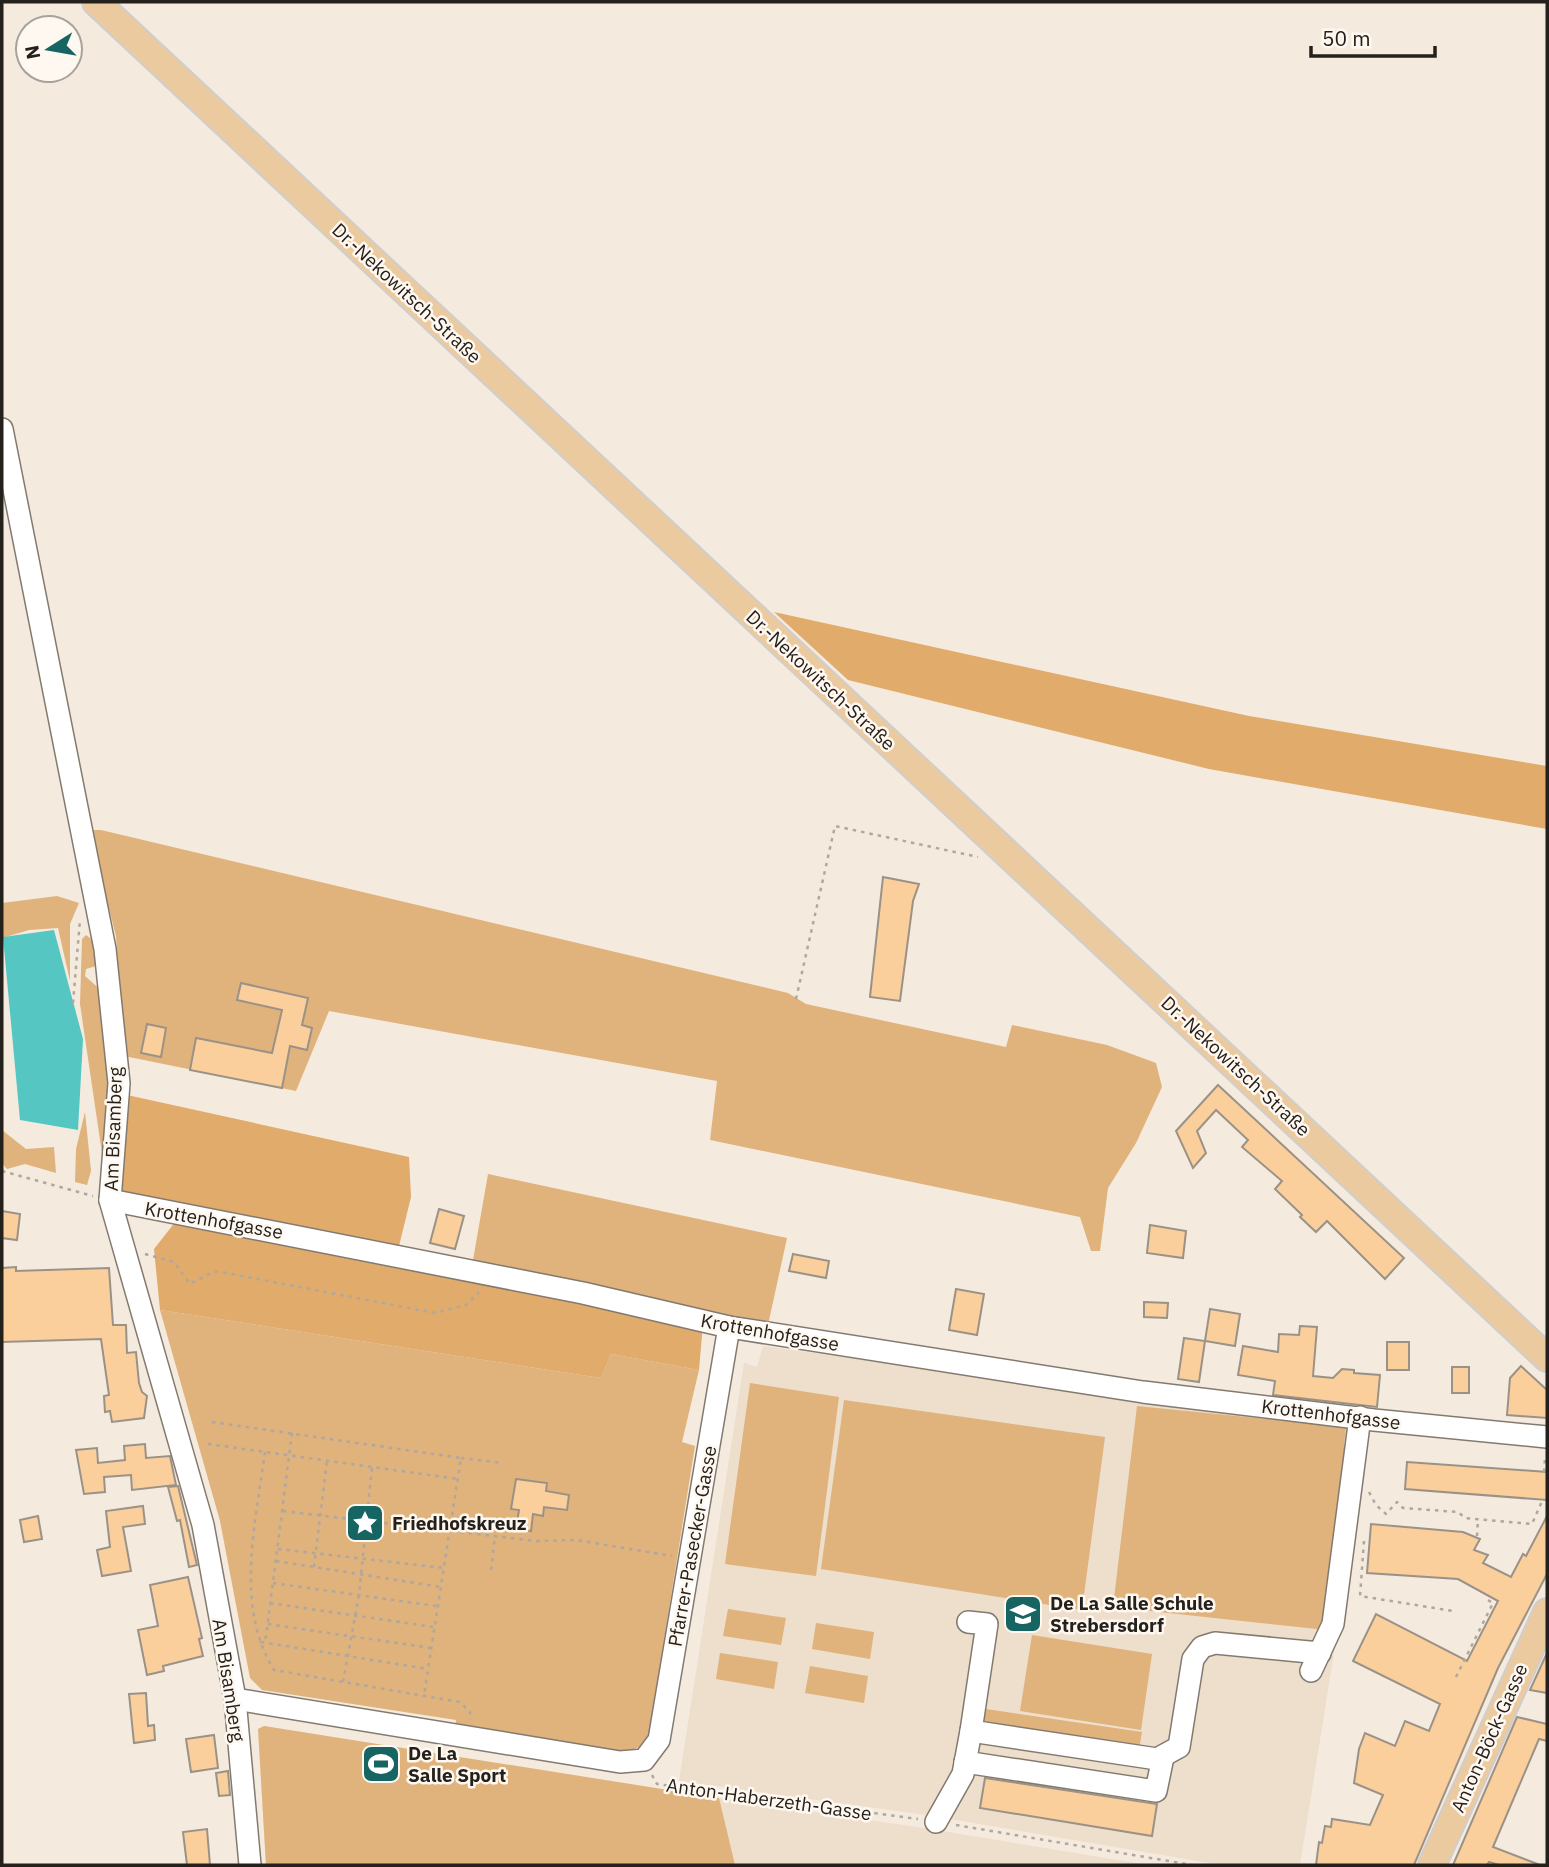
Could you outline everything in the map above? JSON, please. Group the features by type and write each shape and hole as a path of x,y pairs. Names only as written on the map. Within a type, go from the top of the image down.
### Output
{"main road":[{"name":"Dr.-Nekowitsch-Straße","path":"96,2 1547,1358"},
{"name":"Anton-Böck-Gasse","path":"1432,1865 1547,1612"}],"street":[{"name":"Am Bisamberg","path":"2,429 105,949 119,1083 110,1200 203,1525 235,1699 250,1865"},
{"name":"Krottenhofgasse","path":"110,1200 485,1273 729,1327 1143,1392 1547,1437"},
{"name":"Pfarrer-Pasecker-Gasse","path":"644,1760 659,1740 729,1327"},
{"path":"971,1731 1157,1759 1168,1755 1179,1746 1193,1659 1202,1647 1215,1643 1315,1662 1333,1624 1360,1417"},
{"path":"936,1822 963,1774 971,1731 987,1624 968,1622"},
{"name":"Anton-Haberzeth-Gasse","path":"235,1699 620,1762 644,1760"},
{"path":"1168,1755 1195,1756"},
{"path":"965,1762 1156,1791 1168,1755"}],"path":[{"path":"796,999 835,826 982,858"},
{"path":"73,1003 81,914 95,894"},
{"path":"2,1171 110,1200"},
{"path":"124,1250 174,1262 191,1284 214,1272 222,1272 435,1313 447,1312 471,1302 481,1288 485,1273"},
{"path":"212,1422 502,1463"},
{"path":"261,1642 266,1637 268,1624 292,1433"},
{"path":"208,1444 458,1479"},
{"path":"265,1452 249,1581 263,1652 275,1670 460,1702 470,1712 470,1737"},
{"path":"424,1695 461,1458"},
{"path":"1544,1472 1545,1458"},
{"path":"314,1567 318,1515 327,1461"},
{"path":"344,1682 359,1595 372,1467"},
{"path":"1367,1502 1368,1489 1376,1505 1386,1514 1396,1502 1403,1508 1458,1513 1465,1518 1532,1524 1543,1499"},
{"path":"282,1511 536,1541 576,1540 690,1559"},
{"path":"1477,1536 1478,1519"},
{"path":"1365,1529 1360,1596 1453,1611"},
{"path":"491,1570 495,1536"},
{"path":"278,1549 444,1568"},
{"path":"276,1561 441,1587"},
{"path":"273,1583 438,1607"},
{"path":"1456,1676 1493,1603 1484,1598"},
{"path":"271,1603 435,1627"},
{"path":"268,1624 431,1648"},
{"path":"261,1642 428,1669"},
{"name":"Anton-Haberzeth-Gasse","path":"644,1760 657,1784 936,1822 1192,1865"}],"shaded area":[{"path":"774,612 1249,716 1547,766 1547,829 1209,769 848,680"},
{"path":"89,830 101,830 788,993 806,1004 1006,1047 1012,1025 1107,1045 1156,1063 1162,1087 1136,1143 1108,1188 1100,1251 1091,1251 1080,1217 710,1140 717,1081 329,1011 296,1091 124,1056 116,936"},
{"path":"57,896 79,903 70,924 70,981 58,928 29,930 2,938 2,903"},
{"path":"86,935 98,944 94,955 96,966 86,969 85,976 102,991 114,1096 104,1167 80,1004 82,939"},
{"path":"127,1095 409,1157 411,1197 399,1246 121,1198"},
{"path":"85,1112 91,1171 87,1185 75,1182 76,1149"},
{"path":"2,1130 26,1149 54,1147 56,1173 25,1164 7,1169 2,1163"},
{"path":"488,1174 787,1238 768,1325 473,1260"},
{"path":"176,1221 703,1324 699,1370 611,1354 601,1378 160,1310 154,1249"},
{"path":"160,1310 601,1378 611,1354 699,1370 682,1442 695,1446 649,1734 639,1747 620,1754 455,1729 456,1720 262,1690 250,1678 220,1521"},
{"name":"De La Salle Schule Strebersdorf","path":"763,1346 1348,1426 1348,1444 1367,1446 1300,1865 1221,1865 926,1815 679,1781 744,1363 757,1367"},
{"path":"750,1383 839,1397 816,1576 725,1564"},
{"path":"844,1400 1105,1437 1082,1610 821,1569"},
{"path":"1137,1406 1346,1427 1344,1445 1354,1447 1326,1630 1113,1607"},
{"path":"728,1609 786,1618 781,1645 723,1636"},
{"path":"816,1623 874,1632 870,1659 812,1649"},
{"path":"1032,1635 1152,1654 1141,1730 1020,1711"},
{"path":"720,1653 778,1662 774,1689 716,1679"},
{"path":"810,1666 868,1676 864,1703 805,1693"},
{"path":"979,1708 1142,1732 1138,1755 976,1730"},
{"name":"De La Salle Sport","path":"264,1726 1148,1865 266,1865 258,1729"},
{"name":"De La Salle Sport","path":"264,1726 719,1798 735,1865 266,1865 258,1729"}],"water":[{"path":"54,930 83,1039 78,1130 20,1120 3,937"}],"building":[{"path":"883,877 919,884 913,901 900,1001 870,997"},
{"path":"241,983 308,998 302,1025 312,1028 307,1050 290,1046 282,1088 190,1070 196,1038 272,1053 282,1010 237,1000"},
{"path":"147,1024 166,1028 161,1057 141,1053"},
{"path":"1218,1085 1404,1258 1385,1279 1327,1221 1316,1232 1300,1217 1302,1215 1275,1189 1282,1181 1242,1147 1248,1140 1216,1110 1197,1131 1206,1153 1193,1168 1176,1131"},
{"path":"439,1209 464,1216 455,1249 430,1243"},
{"path":"2,1211 20,1214 17,1240 2,1238"},
{"path":"1150,1225 1186,1231 1183,1258 1147,1253"},
{"path":"793,1254 829,1261 826,1278 789,1271"},
{"path":"16,1267 16,1271 109,1268 113,1325 126,1325 127,1353 136,1352 139,1383 142,1392 147,1396 144,1418 112,1422 110,1411 105,1412 104,1396 109,1395 101,1339 2,1342 2,1268"},
{"path":"956,1289 984,1294 977,1335 949,1330"},
{"path":"1144,1302 1168,1303 1167,1318 1144,1317"},
{"path":"1210,1309 1240,1314 1235,1346 1205,1341"},
{"path":"1300,1326 1317,1327 1313,1376 1333,1378 1342,1369 1380,1375 1377,1407 1273,1395 1275,1381 1238,1375 1243,1346 1278,1352 1279,1334 1299,1335"},
{"path":"1184,1338 1205,1341 1199,1382 1178,1379"},
{"path":"1387,1342 1409,1342 1409,1370 1387,1370"},
{"path":"1521,1366 1547,1390 1547,1418 1507,1415 1510,1378"},
{"path":"1452,1367 1469,1367 1469,1393 1452,1393"},
{"path":"145,1444 146,1458 170,1456 176,1485 132,1490 131,1475 104,1477 105,1492 84,1494 76,1450 97,1448 98,1463 125,1460 124,1446"},
{"path":"1407,1462 1547,1472 1547,1500 1405,1489"},
{"path":"516,1479 547,1483 546,1491 569,1495 567,1510 544,1507 543,1516 533,1514 531,1531 516,1529 519,1510 511,1509"},
{"path":"178,1486 197,1565 189,1567 180,1520 177,1521 168,1487"},
{"path":"143,1506 145,1524 123,1527 131,1571 102,1576 97,1550 110,1547 106,1511"},
{"path":"38,1516 42,1539 24,1542 20,1520"},
{"path":"1547,1516 1547,1574 1498,1668 1414,1865 1316,1865 1319,1842 1322,1843 1325,1826 1331,1827 1332,1819 1370,1825 1383,1795 1354,1783 1359,1749 1365,1733 1395,1746 1405,1721 1429,1731 1440,1704 1353,1661 1376,1614 1467,1661 1498,1601 1458,1579 1367,1573 1371,1524 1463,1532 1480,1539 1474,1550 1488,1555 1483,1563 1511,1577 1523,1554 1526,1556"},
{"path":"188,1577 202,1638 199,1639 203,1656 163,1666 164,1671 147,1675 138,1630 158,1626 150,1585"},
{"path":"1547,1653 1547,1693 1530,1690"},
{"path":"146,1693 148,1726 154,1725 155,1740 134,1743 129,1694"},
{"path":"1517,1717 1547,1724 1547,1741 1539,1739 1493,1847 1540,1865 1499,1865 1489,1862 1487,1865 1453,1865"},
{"path":"214,1735 218,1768 191,1772 186,1739"},
{"path":"228,1771 230,1795 219,1796 216,1773"},
{"path":"985,1778 1157,1804 1152,1836 980,1808"},
{"path":"207,1829 210,1865 187,1865 183,1832"}],"place":[{"name":"Friedhofskreuz","path":"365,1523"},
{"name":"De La Salle Schule Strebersdorf","path":"1023,1614"},
{"name":"De La Salle Sport","path":"381,1764"}]}
